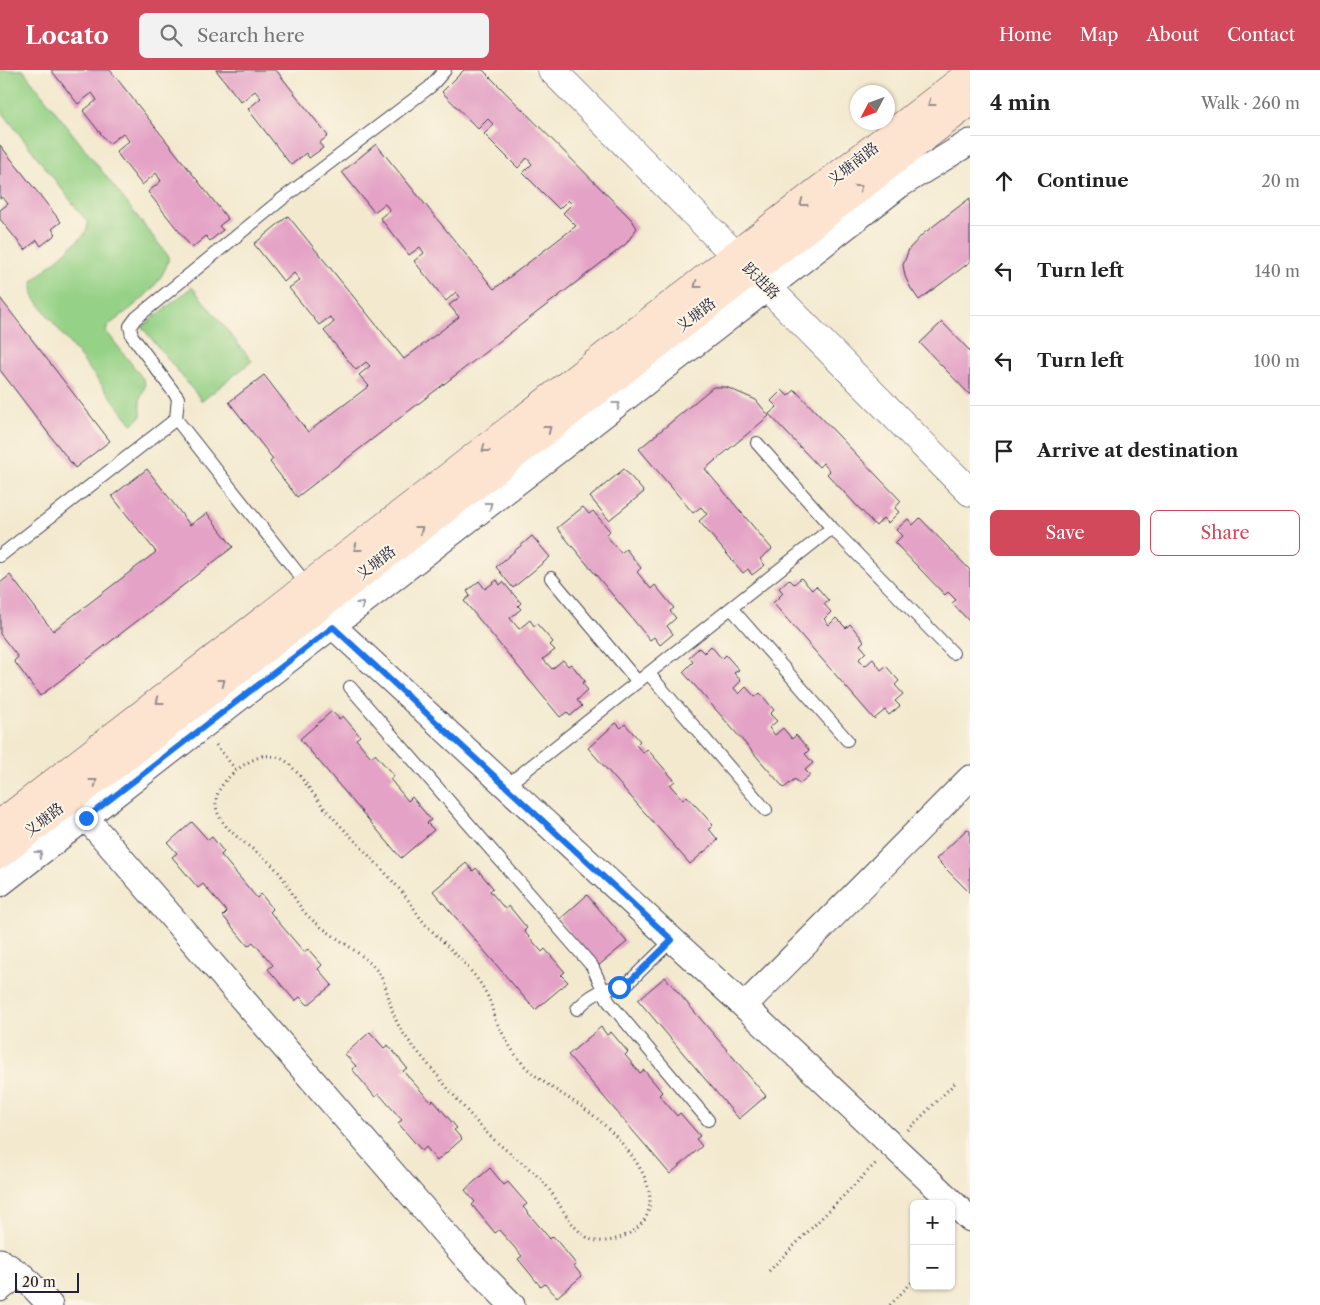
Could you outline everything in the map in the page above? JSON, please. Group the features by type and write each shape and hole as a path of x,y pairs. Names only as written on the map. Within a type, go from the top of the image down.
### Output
{"main road":[{"name":"义塘南路","path":"752,272 970,73"},
{"name":"义塘南路","path":"752,272 970,102"},
{"name":"义塘路","path":"0,854 78,809 319,608 752,272"},
{"name":"义塘路","path":"0,824 319,608"}],"street":[{"name":"跃进路","path":"552,70 970,492"},
{"path":"0,884 78,809 202,729 319,608 752,272 970,142"},
{"path":"319,608 506,786 744,1006 970,1219"},
{"path":"744,1006 970,778"},
{"path":"78,809 466,1258 512,1305"},
{"path":"0,1290 10,1268 50,1305"}],"lane":[{"path":"319,608 176,419 178,398 132,336 130,326 136,318 282,199 430,87 445,70"},
{"path":"0,556 176,419"},
{"path":"757,443 832,528 953,653"},
{"path":"506,786 832,528"},
{"path":"551,578 638,682"},
{"path":"732,608 847,740"},
{"path":"648,674 766,810"},
{"path":"350,687 592,966 609,1002 708,1120"},
{"path":"577,1009 592,996 628,983 672,940"}],"path":[{"path":"202,729 236,770"},
{"path":"262,756 286,761 326,810 406,896 425,924 449,946 479,982 489,999 494,1018 516,1058 530,1071 600,1121 635,1161 646,1178 650,1197 650,1210 639,1227 620,1238 601,1242 588,1238 569,1219 542,1181 487,1133 408,1040 397,1024 383,979 376,969 361,955 308,916 287,883 274,867 224,824 217,813 215,800 221,787 236,770 250,760 262,756"},
{"path":"769,1271 955,1083"},
{"path":"890,1305 910,1284"}],"green space":[{"path":"0,70 23,70 169,257 160,278 153,287 137,303 109,325 106,331 144,380 145,386 140,400 141,416 132,424 35,299 32,287 34,280 84,235 88,223 0,109"},
{"path":"192,287 252,361 202,401 142,327"}],"building":[{"path":"51,70 110,70 228,219 219,226 223,230 210,241 206,236 192,248 148,192 161,181 156,173 142,185 116,152 129,141 123,133 109,144 83,111 97,100 92,93 78,104"},
{"path":"216,70 276,70 328,136 319,143 323,148 309,158 306,153 291,165 248,109 261,98 255,91 241,102"},
{"path":"464,70 483,70 632,220 637,228 626,244 297,497 270,462 273,459 229,402 264,375 308,432 369,386 359,375 370,366 366,362 356,370 324,331 334,322 330,317 319,325 289,288 300,280 294,273 284,282 254,244 288,216 404,359 459,317 449,305 460,297 456,292 446,301 414,261 424,253 420,247 409,255 380,218 390,210 385,204 374,212 342,172 376,144 494,289 576,226 563,213 572,204 568,200 559,209 523,173 532,164 527,158 518,168 484,134 494,125 488,119 478,129 442,92"},
{"path":"0,145 61,222 52,229 56,234 41,246 37,240 25,250 0,219 0,210 8,204 3,197 0,199"},
{"path":"970,198 970,262 919,300 905,276 903,265 909,249 923,234"},
{"path":"0,298 110,441 75,468 0,370"},
{"path":"942,322 970,351 970,395 920,343"},
{"path":"713,387 726,387 756,400 769,416 705,469 772,549 760,559 765,565 752,575 748,569 743,573 699,521 707,514 701,507 693,513 639,449"},
{"path":"782,390 788,396 795,390 901,501 895,508 899,512 888,523 883,518 876,526 827,474 830,471 823,463 819,467 769,414 777,407 771,401"},
{"path":"147,469 190,525 207,513 233,547 40,696 14,661 18,657 0,634 0,583 10,575 53,631 156,552 112,496"},
{"path":"624,469 644,492 609,520 590,497"},
{"path":"583,507 589,514 593,511 610,531 606,535 621,553 626,549 641,568 637,572 651,589 655,585 674,608 670,611 676,618 667,626 673,634 660,645 654,637 650,640 557,528"},
{"path":"920,518 970,570 970,622 952,603 956,600 948,592 945,595 895,543 902,536 896,530 908,519 913,525"},
{"path":"532,536 550,557 513,588 496,567"},
{"path":"801,578 812,590 816,586 829,601 824,604 831,612 824,619 829,625 836,618 846,628 850,624 864,641 860,645 866,652 859,659 865,666 873,659 881,670 886,666 899,681 895,685 903,694 895,701 900,706 889,715 885,710 874,719 773,603 783,593 779,588 789,579 794,584"},
{"path":"497,580 500,585 503,582 521,603 518,606 521,609 510,618 519,629 530,620 534,626 537,624 553,642 550,645 555,650 543,659 552,669 563,660 568,666 571,664 585,681 582,683 588,690 577,700 582,706 570,716 567,712 560,717 464,601 470,596 467,591 479,581 485,589"},
{"path":"711,646 722,659 726,655 739,670 734,673 741,681 734,688 739,694 746,687 755,697 760,693 774,710 770,714 777,721 769,728 775,735 783,728 792,739 796,735 809,750 805,754 813,763 805,770 810,775 799,784 795,779 784,788 683,672 693,662 689,657 699,648 704,653"},
{"path":"332,711 339,719 343,716 360,736 356,739 371,757 375,754 394,776 390,779 408,801 412,797 431,820 427,823 434,830 401,858 300,739"},
{"path":"616,723 621,728 625,724 640,741 636,745 643,753 647,749 675,781 670,785 683,800 687,796 713,825 709,829 718,840 690,864 588,748"},
{"path":"192,822 208,840 212,837 224,852 221,855 257,898 261,894 273,909 270,912 304,952 308,949 322,965 318,969 332,985 308,1005 300,997 295,1001 268,969 273,965 253,942 248,946 223,916 227,912 203,884 198,888 172,857 177,853 168,843"},
{"path":"967,829 970,831 970,893 936,859"},
{"path":"466,863 473,871 476,868 493,888 490,891 505,909 509,906 527,928 524,931 542,952 545,949 565,972 561,975 568,982 535,1010 433,891"},
{"path":"587,895 627,942 598,966 559,920"},
{"path":"665,977 766,1096 739,1119 638,1000"},
{"path":"601,1027 607,1035 611,1032 628,1052 625,1055 640,1073 644,1070 662,1092 659,1095 677,1116 680,1113 700,1136 696,1139 702,1146 670,1174 568,1055"},
{"path":"370,1032 384,1048 388,1045 407,1068 403,1071 431,1102 433,1100 457,1128 454,1130 462,1139 437,1161 426,1147 422,1151 398,1123 402,1120 379,1094 375,1097 352,1069 356,1066 345,1054"},
{"path":"490,1168 504,1185 508,1182 527,1204 523,1207 550,1239 553,1236 576,1264 574,1266 582,1276 557,1297 545,1284 541,1287 518,1259 522,1256 499,1230 495,1233 472,1205 475,1202 465,1190"}],"route":[{"path":"86,818 333,627 672,940 628,983 619,987"}]}
